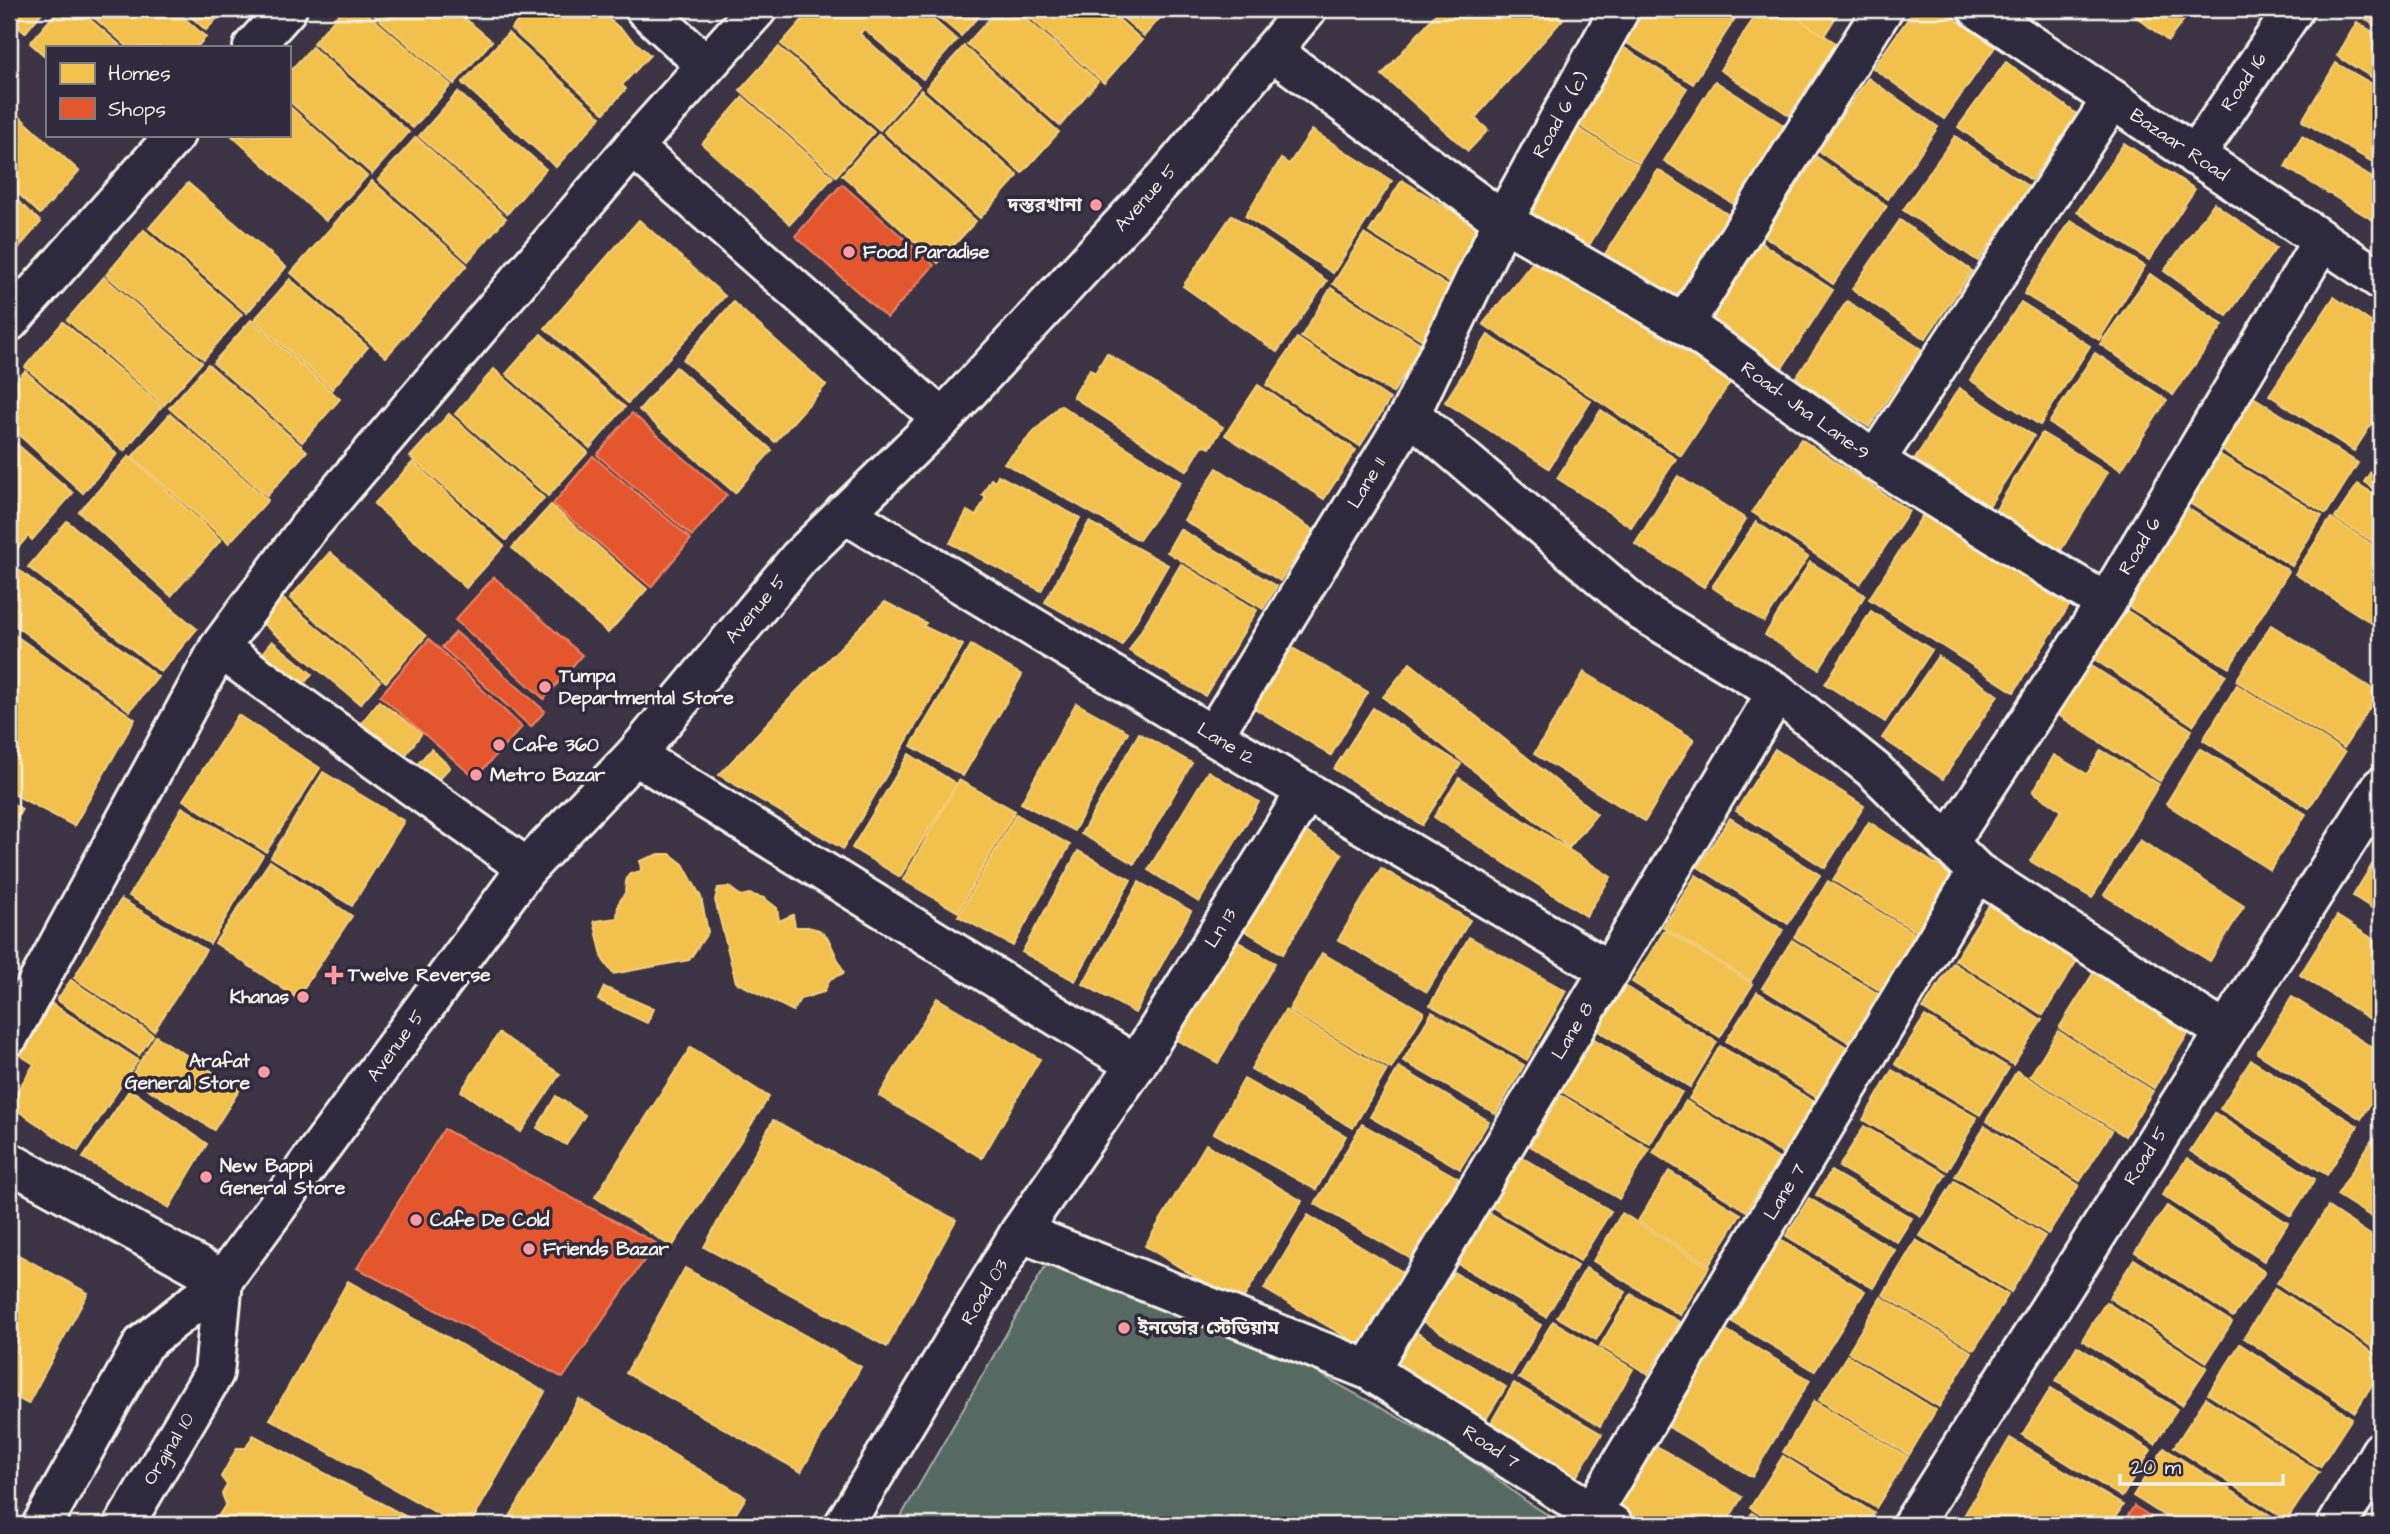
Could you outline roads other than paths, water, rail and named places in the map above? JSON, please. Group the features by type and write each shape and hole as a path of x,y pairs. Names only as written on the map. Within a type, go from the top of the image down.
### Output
{"street":[{"path":"254,46 287,9"},
{"path":"645,9 706,65"},
{"path":"9,1036 219,648 309,528 632,147 757,9"},
{"name":"Avenue 5","path":"43,1525 143,1343 223,1280 527,869 635,755 799,558 942,419 1167,176 1307,9"},
{"name":"Road 6 (c)","path":"1503,221 1620,9"},
{"path":"1684,324 1884,9"},
{"name":"Bazaar Road","path":"1978,9 2381,280"},
{"name":"Road 16","path":"2195,156 2294,9"},
{"name":"Road- Jha Lane-9","path":"1272,51 1503,221 1684,324 1875,461 2106,603"},
{"path":"1875,461 2112,99"},
{"path":"9,322 174,136"},
{"path":"632,147 942,419"},
{"name":"Lane 11","path":"1213,736 1410,414 1503,221"},
{"name":"Road 6","path":"1948,844 2106,603 2322,241"},
{"path":"1410,414 1643,612 1777,692 1875,771 1977,872 2225,1032"},
{"name":"Lane 12","path":"844,513 1609,971"},
{"path":"219,648 527,869"},
{"name":"Lane 8","path":"1370,1370 1777,692"},
{"path":"635,755 1136,1065"},
{"name":"Road 5","path":"1921,1523 2225,1032 2381,787"},
{"name":"Ln 13","path":"1136,1065 1306,792"},
{"name":"Lane 7","path":"1603,1519 1977,872"},
{"name":"Road 03","path":"844,1525 1020,1232 1136,1065"},
{"path":"9,1162 223,1280"},
{"name":"Road 7","path":"1020,1232 1370,1370 1603,1519"},
{"name":"Orginal 10","path":"124,1525 214,1373 223,1280"},
{"path":"2337,1525 2381,1451"}],"place":[{"name":"দস্তরখানা","path":"1096,205"},
{"name":"Food Paradise","path":"849,252"},
{"name":"Tumpa Departmental Store","path":"545,687"},
{"name":"Cafe 360","path":"499,745"},
{"name":"Metro Bazar","path":"476,775"},
{"name":"Twelve Reverse","path":"334,975"},
{"name":"Khanas","path":"303,997"},
{"name":"Arafat General Store","path":"264,1072"},
{"name":"New Bappi General Store","path":"206,1177"},
{"name":"Cafe De Cold","path":"416,1220"},
{"name":"Friends Bazar","path":"529,1249"},
{"name":"ইনডোর স্টেডিয়াম","path":"1124,1328"}]}
